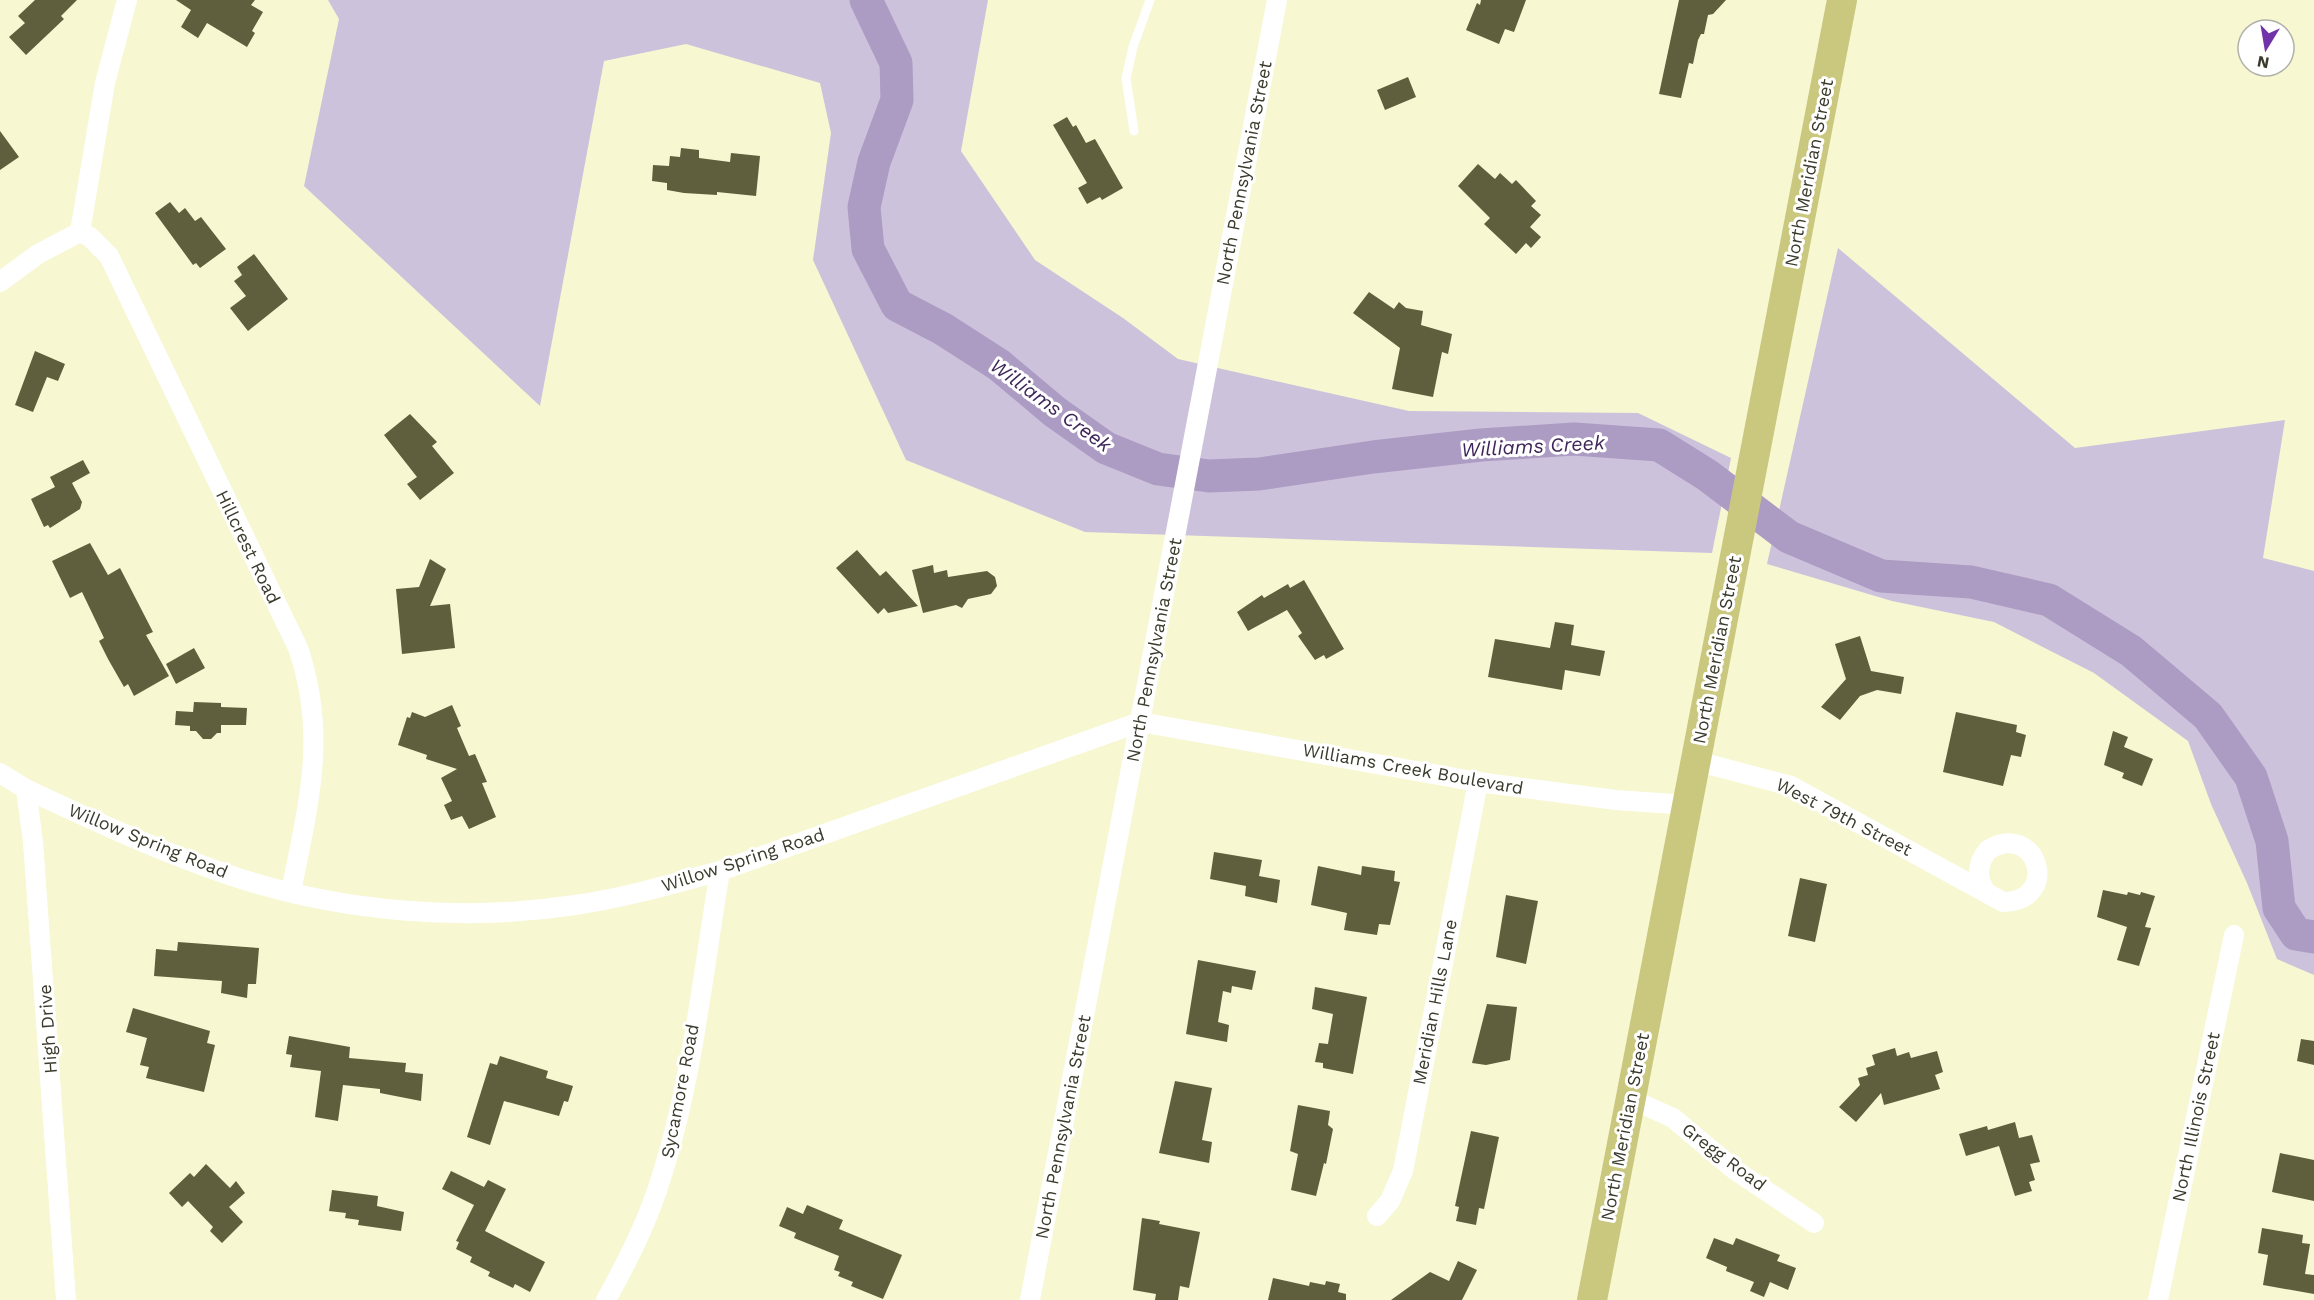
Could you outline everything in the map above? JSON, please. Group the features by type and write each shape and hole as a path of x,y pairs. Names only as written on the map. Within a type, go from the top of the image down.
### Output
{"main road":[{"name":"North Meridian Street","path":"1592,1300 1842,0"}],"street":[{"path":"0,282 38,254 80,232 105,82 127,0"},
{"name":"North Pennsylvania Street","path":"1030,1300 1277,0"},
{"name":"Hillcrest Road","path":"80,232 90,237 109,256 298,648 308,678 315,718 315,754 291,892"},
{"name":"Willow Spring Road","path":"26,789 172,855 237,878 291,892 366,906 432,911 505,911 574,905 613,898 720,871 1140,722"},
{"name":"Williams Creek Boulevard","path":"1140,722 1478,782 1616,800 1688,805"},
{"name":"West 79th Street","path":"1696,761 1791,786 1986,892"},
{"path":"0,773 26,789"},
{"name":"Meridian Hills Lane","path":"1377,1216 1390,1201 1402,1171 1478,782"},
{"name":"High Drive","path":"26,789 43,965 66,1300"},
{"name":"Sycamore Road","path":"606,1300 640,1233 662,1178 678,1121 720,871"},
{"name":"North Illinois Street","path":"2158,1300 2234,934"},
{"name":"Gregg Road","path":"1631,1099 1673,1118 1736,1170 1814,1223"}],"lane":[{"path":"1134,131 1126,78 1133,47 1150,0"}],"shaded area":[{"path":"328,0 988,0 961,151 1035,260 1123,318 1178,359 1409,411 1638,413 1731,458 1712,553 1085,532 906,460 813,260 831,133 820,83 686,44 604,61 540,406 304,186 339,19"},
{"path":"1838,248 2075,448 2285,420 2263,558 2314,571 2314,975 2277,959 2247,883 2211,804 2188,741 2094,673 1994,622 1892,601 1767,564"}],"building":[{"path":"35,0 77,0 61,16 64,19 26,55 9,37 25,23 18,16"},
{"path":"176,0 255,0 251,5 263,12 252,31 255,33 247,47 207,23 198,38 181,27 191,10"},
{"path":"1481,0 1526,0 1514,32 1505,29 1499,44 1466,30 1477,3 1480,5"},
{"path":"1679,0 1726,0 1713,14 1708,15 1704,34 1701,34 1698,40 1693,64 1689,63 1681,98 1659,94"},
{"path":"1408,77 1416,97 1385,110 1377,90"},
{"path":"1067,117 1073,127 1076,125 1086,143 1095,139 1123,188 1102,200 1100,197 1087,204 1078,188 1087,183 1053,125"},
{"path":"0,131 19,157 0,170"},
{"path":"681,148 699,150 699,158 730,162 731,153 760,156 756,196 717,192 717,195 684,193 667,190 667,183 652,181 653,165 669,166 670,156 680,157"},
{"path":"1478,164 1495,179 1500,173 1512,184 1516,180 1536,201 1531,206 1541,215 1530,227 1541,237 1531,248 1526,243 1516,254 1484,224 1490,218 1458,186"},
{"path":"170,202 179,213 185,208 195,221 201,217 226,249 200,268 196,263 193,265 155,213"},
{"path":"254,254 288,299 248,331 230,308 246,296 234,281 242,275 237,267"},
{"path":"1369,292 1394,309 1399,302 1406,308 1423,311 1421,325 1452,334 1448,354 1442,352 1433,397 1392,389 1400,348 1353,313"},
{"path":"35,351 65,364 58,381 47,377 33,412 15,405"},
{"path":"410,414 437,442 432,446 454,473 420,500 407,484 417,477 384,435"},
{"path":"83,460 90,473 72,483 82,502 80,509 50,528 48,525 44,527 31,499 55,487 50,477"},
{"path":"90,543 108,575 120,568 153,632 146,635 169,676 134,696 128,684 124,687 99,641 104,638 82,592 70,598 52,561"},
{"path":"857,550 880,576 886,571 918,606 888,613 884,608 878,614 836,568"},
{"path":"430,559 446,569 430,606 450,604 455,648 402,654 396,589 419,587"},
{"path":"933,565 934,573 947,570 948,577 987,571 995,577 997,586 991,594 968,599 962,608 956,605 923,613 912,570"},
{"path":"1304,580 1344,649 1326,659 1324,655 1315,660 1298,636 1302,633 1287,610 1248,631 1237,612 1262,595 1264,598 1288,584 1290,588"},
{"path":"1555,622 1574,625 1571,645 1605,651 1600,676 1565,670 1562,690 1488,677 1495,639 1550,648"},
{"path":"1860,636 1871,671 1904,677 1901,694 1877,690 1860,696 1840,720 1821,707 1846,679 1835,644"},
{"path":"194,648 205,668 176,684 166,664"},
{"path":"194,702 221,703 221,707 247,708 246,725 221,725 221,733 217,733 211,739 203,739 196,731 190,731 190,726 175,725 176,711 193,712"},
{"path":"452,705 461,726 457,728 469,756 475,754 487,782 482,783 496,817 469,829 462,816 451,820 444,805 452,801 441,778 457,769 426,759 427,755 398,745 407,717 410,718 412,712 425,717"},
{"path":"1956,712 2017,725 2016,732 2026,735 2021,757 2011,755 2003,786 1943,772"},
{"path":"2113,731 2128,737 2124,747 2153,759 2142,786 2122,778 2124,773 2104,765"},
{"path":"1214,852 1262,860 1259,876 1280,880 1277,903 1245,896 1246,886 1210,879"},
{"path":"1318,866 1361,875 1362,866 1395,871 1394,881 1400,882 1390,925 1379,924 1377,935 1344,930 1347,913 1311,905"},
{"path":"1800,878 1827,884 1815,942 1788,936"},
{"path":"2103,890 2127,895 2128,892 2140,895 2141,892 2155,896 2145,927 2151,928 2139,966 2117,960 2127,927 2097,917"},
{"path":"1506,895 1538,901 1526,964 1496,957"},
{"path":"178,942 259,948 256,984 248,984 247,998 221,993 222,981 154,976 156,949 177,951"},
{"path":"1198,960 1256,971 1252,990 1232,986 1231,993 1223,991 1218,1022 1229,1025 1227,1042 1186,1034"},
{"path":"1315,987 1367,997 1353,1074 1323,1068 1323,1063 1315,1062 1319,1043 1328,1044 1333,1014 1312,1009"},
{"path":"1487,1004 1517,1007 1510,1060 1486,1065 1472,1063"},
{"path":"133,1008 210,1031 207,1043 215,1045 204,1092 146,1078 149,1067 140,1065 147,1038 126,1032"},
{"path":"289,1036 350,1047 349,1058 406,1063 405,1072 423,1074 421,1101 380,1093 380,1089 343,1085 338,1121 315,1117 321,1071 290,1067 292,1055 286,1054"},
{"path":"2301,1039 2314,1041 2314,1065 2297,1061"},
{"path":"1895,1048 1897,1056 1909,1052 1911,1058 1937,1051 1943,1072 1935,1075 1940,1089 1884,1105 1881,1093 1856,1122 1839,1107 1860,1085 1858,1078 1868,1075 1866,1068 1875,1065 1872,1055"},
{"path":"500,1056 548,1071 546,1078 573,1086 568,1102 564,1101 559,1116 504,1101 490,1145 467,1137 490,1063 497,1065"},
{"path":"1175,1081 1212,1088 1202,1140 1212,1142 1209,1163 1159,1153"},
{"path":"1298,1105 1330,1111 1328,1125 1333,1129 1326,1164 1324,1163 1316,1196 1291,1190 1298,1154 1290,1151"},
{"path":"2015,1122 2019,1138 2032,1135 2040,1162 2030,1164 2035,1180 2029,1182 2032,1191 2015,1196 1999,1146 1966,1156 1959,1134 1987,1126 1988,1130"},
{"path":"1471,1131 1499,1137 1484,1209 1479,1208 1476,1225 1456,1221 1459,1207 1455,1206"},
{"path":"2280,1153 2314,1160 2314,1201 2272,1192"},
{"path":"206,1164 230,1188 236,1181 245,1193 229,1207 243,1222 222,1243 210,1231 213,1227 188,1201 182,1207 169,1193 190,1173 194,1177"},
{"path":"451,1171 484,1187 488,1180 506,1189 485,1231 545,1262 530,1292 515,1284 513,1288 488,1276 490,1272 470,1262 472,1257 456,1249 459,1242 456,1241 474,1205 442,1189"},
{"path":"332,1190 378,1196 377,1206 404,1212 401,1231 358,1225 359,1220 345,1218 346,1213 329,1211"},
{"path":"807,1205 843,1220 839,1229 902,1255 883,1299 851,1286 853,1282 838,1276 840,1272 834,1270 839,1256 794,1238 796,1233 779,1226 787,1207 803,1214"},
{"path":"1142,1218 1160,1221 1159,1224 1200,1232 1189,1288 1180,1286 1178,1300 1155,1300 1156,1294 1133,1290"},
{"path":"2262,1228 2303,1235 2302,1243 2310,1244 2305,1274 2314,1275 2314,1294 2263,1285 2268,1255 2258,1253"},
{"path":"1714,1238 1733,1245 1736,1238 1780,1255 1777,1261 1796,1268 1788,1290 1770,1282 1764,1297 1750,1291 1754,1282 1726,1271 1727,1267 1706,1258"},
{"path":"1458,1261 1477,1270 1462,1300 1391,1300 1430,1272 1449,1281"},
{"path":"1273,1278 1309,1286 1310,1282 1325,1285 1326,1281 1340,1284 1338,1292 1346,1294 1346,1300 1268,1300"}],"waterway":[{"name":"Williams Creek","path":"866,0 896,63 897,100 874,162 864,207 868,249 897,305 943,329 999,365 1055,412 1106,448 1158,469 1209,476 1259,474 1373,457 1481,445 1574,439 1659,445 1707,475 1789,537 1881,576 1971,582 2049,600 2131,651 2208,716 2251,777 2272,841 2279,908 2296,934 2314,937"}]}
